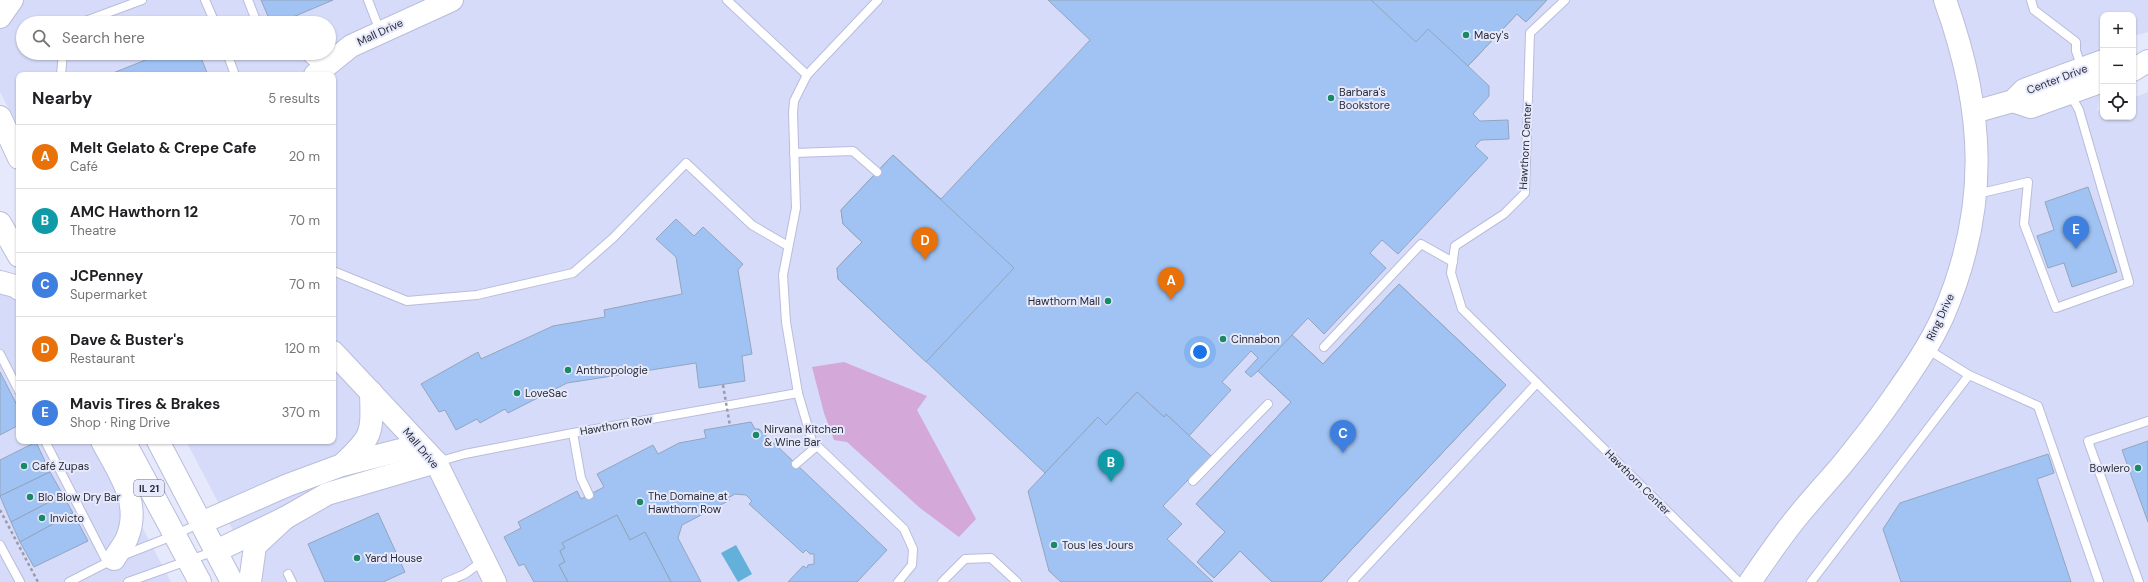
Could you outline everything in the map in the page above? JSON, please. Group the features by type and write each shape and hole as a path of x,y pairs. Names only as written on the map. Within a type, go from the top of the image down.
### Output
{"street":[{"path":"0,17 12,0"},
{"name":"Mall Drive","path":"336,58 351,46 380,31 452,0"},
{"name":"Ring Drive","path":"1750,582 1790,525 1841,465 1892,399 1925,348 1942,318 1960,272 1969,240 1977,194 1976,127 1966,67 1945,0"},
{"path":"2136,52 2148,51"},
{"name":"Mall Drive","path":"318,72 333,60"},
{"path":"2136,68 2148,61"},
{"name":"Center Drive","path":"1974,112 2013,101 2024,90 2100,62"},
{"name":"Center Drive","path":"2013,101 2031,107 2100,82"},
{"path":"0,117 16,152"},
{"path":"0,136 16,165"},
{"path":"0,222 16,251"},
{"path":"0,282 16,287"},
{"name":"Mall Drive","path":"336,355 436,462 495,582"},
{"path":"342,465 364,444 372,427 371,392"},
{"path":"104,444 130,494 131,525 127,539 111,560"},
{"name":"IL 21","path":"126,444 200,582"},
{"name":"IL 21","path":"160,444 232,582"},
{"path":"201,523 288,484 342,465 401,450 436,462"},
{"path":"216,551 285,518 327,494 436,462"},
{"path":"250,582 255,546 285,518"}],"lane":[{"path":"99,16 142,0"},
{"path":"205,0 212,16"},
{"path":"248,0 254,16"},
{"path":"368,0 380,31"},
{"path":"727,0 807,75"},
{"path":"878,0 807,75 794,101 796,208 783,275 786,322 798,393 812,441 904,529 913,549 912,565 898,582"},
{"name":"Hawthorn Center","path":"1565,0 1530,33 1525,193 1504,214 1455,246 1451,273 1462,309 1739,582"},
{"path":"2031,0 2034,10 2076,42 2076,51 2082,69"},
{"path":"61,72 62,60"},
{"path":"230,60 235,72"},
{"path":"309,60 318,72"},
{"path":"1977,194 2028,182 2024,224 2056,308 2129,282 2079,110 2070,93"},
{"path":"794,152 853,151 877,172"},
{"path":"336,272 407,301 477,295 573,273 613,238 686,163 752,225 788,246"},
{"path":"1324,347 1420,244 1453,262"},
{"path":"1925,348 1969,375 2038,406 2099,582"},
{"path":"0,354 16,385"},
{"path":"1811,582 1969,375"},
{"path":"1352,582 1537,384"},
{"name":"Hawthorn Row","path":"436,462 465,454 573,433 798,393"},
{"path":"1193,482 1268,404"},
{"path":"2139,582 2088,441 2148,421"},
{"path":"573,433 581,478 589,495"},
{"path":"47,444 111,560"},
{"path":"796,464 816,446"},
{"path":"69,582 111,560 175,535 201,523"},
{"path":"1,549 20,582"},
{"path":"128,582 190,562 216,551"},
{"path":"942,582 965,559 991,558 1017,582"},
{"path":"446,582 465,574 485,560"},
{"path":"288,574 292,582"}],"path":[{"path":"723,385 730,426"},
{"path":"0,510 38,582"}],"shaded area":[{"name":"Hawthorn Mall","path":"0,0 2148,0 2148,32 2136,35 2136,12 2100,12 2100,90 2097,111 2100,110 2100,120 2136,120 2136,97 2148,92 2148,582 260,582 188,444 336,444 336,72 16,72 16,122 0,92"},
{"path":"0,268 16,297 16,444 99,444 171,582 0,582"},
{"path":"844,362 927,396 917,410 976,519 959,537 920,508 847,442 834,440 824,413 812,367"}],"water":[{"path":"736,545 752,574 738,582 721,553"}],"building":[{"path":"261,0 333,0 295,16 268,16"},
{"name":"Hawthorn Mall","path":"1048,0 1547,0 1526,22 1517,14 1468,66 1489,86 1489,96 1473,114 1480,121 1508,120 1509,139 1481,140 1475,146 1488,158 1398,254 1382,240 1370,253 1386,268 1324,334 1308,318 1292,335 1323,364 1399,284 1506,385 1321,582 1272,582 1240,551 1214,578 1197,562 1225,532 1196,504 1291,402 1258,371 1251,377 1245,372 1258,358 1251,351 1222,382 1231,390 1189,436 1166,414 1164,417 1137,392 1106,425 1098,417 1045,473 838,279 837,268 862,242 843,224 841,210 893,155 941,199 1090,40"},
{"name":"Macy's","path":"1371,0 1547,0 1526,22 1517,14 1468,66 1428,29 1416,42"},
{"path":"146,60 202,60 207,72 116,72"},
{"path":"893,155 1014,268 926,362 838,279 837,268 862,242 843,224 841,210"},
{"path":"2088,187 2117,272 2072,287 2064,263 2048,268 2037,236 2054,230 2045,202"},
{"path":"676,219 694,236 703,227 743,264 738,270 752,354 742,356 745,381 699,388 696,363 567,383 508,413 505,409 480,423 477,419 456,430 445,410 439,412 421,384 478,352 481,359 553,326 605,317 604,310 682,294 676,257 656,239"},
{"path":"1399,284 1506,385 1321,582 1272,582 1240,551 1214,578 1197,562 1225,532 1196,504 1291,402 1258,371 1292,335 1323,364"},
{"path":"0,372 16,403 16,427 0,435"},
{"path":"1137,392 1164,417 1166,414 1211,456 1163,506 1182,524 1167,539 1213,582 1061,582 1049,571 1028,491 1098,417 1106,425"},
{"name":"The Domaine at Hawthorn Row","path":"751,422 755,429 759,429 887,550 857,582 788,582 803,566 807,568 808,565 814,564 814,554 810,554 806,550 803,553 749,504 752,501 746,495 735,494 728,498 730,500 682,525 678,538 701,582 671,582 645,532 630,540 617,515 562,543 565,548 560,551 565,562 559,565 568,582 534,582 524,564 519,566 504,537 521,528 518,522 577,491 581,499 604,487 597,474 653,445 658,454 679,443 706,438 704,430"},
{"name":"Bowlero","path":"2148,441 2148,522 2122,450"},
{"name":"Café Zupas","path":"32,444 37,444 50,472 0,496 0,460"},
{"path":"2048,454 2054,473 2037,479 2071,582 1901,582 1883,529 1900,503"},
{"name":"Blo Blow Dry Bar","path":"50,472 63,495 11,522 0,496"},
{"name":"Invicto","path":"63,495 73,513 20,542 11,522"},
{"path":"73,513 88,541 34,567 20,542"},
{"name":"Yard House","path":"378,513 405,572 383,582 325,582 308,544"},
{"path":"617,515 630,540 645,532 671,582 568,582 559,565 565,562 560,551 565,548 562,543"}],"place":[{"name":"Macy's","path":"1466,35"},
{"name":"Barbara's Bookstore","path":"1331,98"},
{"name":"Mavis Tires & Brakes","path":"2076,249"},
{"name":"Dave & Buster's","path":"925,260"},
{"name":"Melt Gelato & Crepe Cafe","path":"1171,300"},
{"name":"Hawthorn Mall","path":"1108,301"},
{"name":"Cinnabon","path":"1223,339"},
{"name":"Anthropologie","path":"568,370"},
{"name":"LoveSac","path":"517,393"},
{"name":"Nirvana Kitchen & Wine Bar","path":"756,435"},
{"name":"JCPenney","path":"1343,453"},
{"name":"Café Zupas","path":"24,466"},
{"name":"Bowlero","path":"2138,468"},
{"name":"AMC Hawthorn 12","path":"1111,482"},
{"name":"Blo Blow Dry Bar","path":"30,497"},
{"name":"The Domaine at Hawthorn Row","path":"640,502"},
{"name":"Invicto","path":"42,518"},
{"name":"Tous les Jours","path":"1054,545"},
{"name":"Yard House","path":"357,558"}]}
